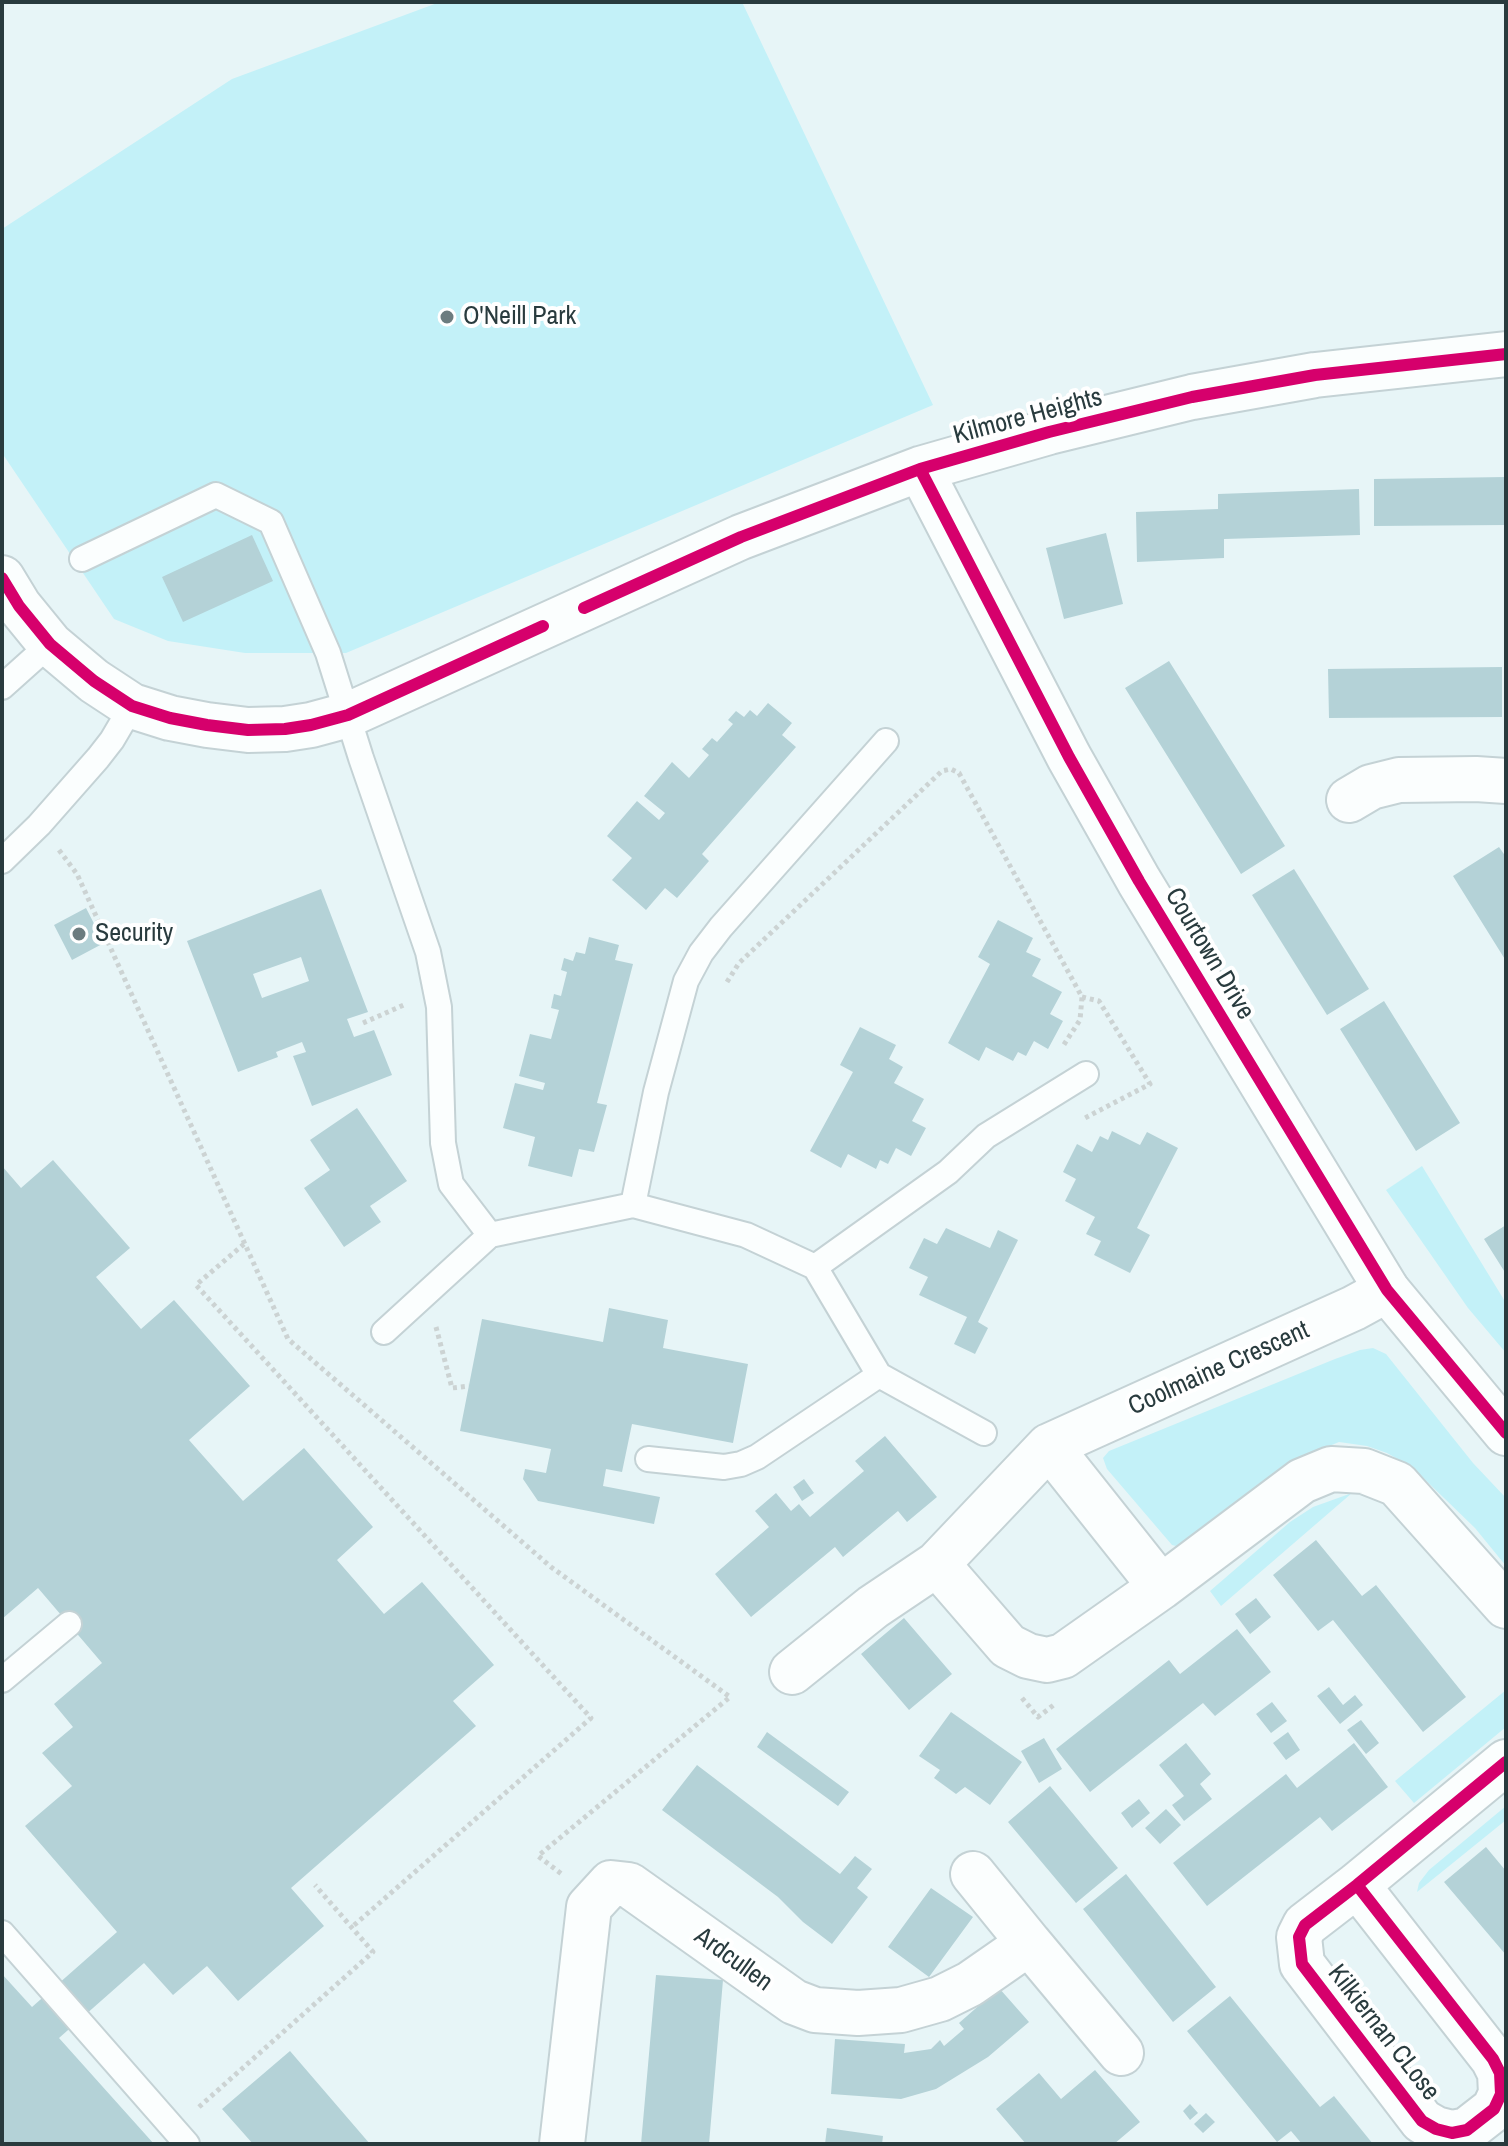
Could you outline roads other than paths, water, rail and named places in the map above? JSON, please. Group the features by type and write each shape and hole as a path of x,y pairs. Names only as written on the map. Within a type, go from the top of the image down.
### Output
{"street":[{"name":"Kilmore Heights","path":"2,578 19,606 50,644 94,681 132,706 207,725 248,730 285,729 348,715 741,537 920,469 1049,432 1192,397 1315,375 1506,354"},
{"name":"Courtown Drive","path":"920,469 1069,757 1139,881 1387,1290 1506,1433"},
{"path":"1349,800 1371,787 1399,780 1506,781"},
{"name":"Coolmaine Crescent","path":"792,1672 873,1607 937,1564 1049,1446 1354,1308 1387,1290"},
{"path":"1049,1446 1161,1587"},
{"path":"937,1564 1008,1646 1028,1656 1047,1660 1063,1656 1302,1481 1331,1469 1342,1469 1364,1471 1397,1484 1506,1606"},
{"name":"Kilkiernan CLose","path":"1357,1885 1493,2059 1500,2073 1501,2094 1494,2109 1467,2130 1452,2133 1422,2121 1302,1964 1299,1937 1305,1925 1506,1762"},
{"path":"973,1874 1121,2053"},
{"name":"Ardcullen","path":"562,2144 589,1907 611,1883 629,1885 776,1991 815,2010 858,2013 901,2010 940,1999 970,1984 1029,1943"}],"lane":[{"path":"82,559 216,495 271,522 328,653 428,952 439,1007 443,1143 451,1184 490,1235"},
{"path":"2,687 50,644"},
{"path":"2,861 39,825 112,740 132,706"},
{"path":"633,1205 656,1092 686,981 701,953 886,741"},
{"path":"815,1267 948,1172 986,1136 1086,1074"},
{"path":"384,1332 490,1235 633,1205 746,1235 815,1267 879,1375 984,1433"},
{"path":"648,1459 724,1467 741,1464 757,1457 879,1375"},
{"path":"2,1680 69,1624"},
{"path":"2,1933 181,2137"}],"place":[{"name":"O'Neill Park","path":"447,317"},
{"name":"Security","path":"79,934"}]}
